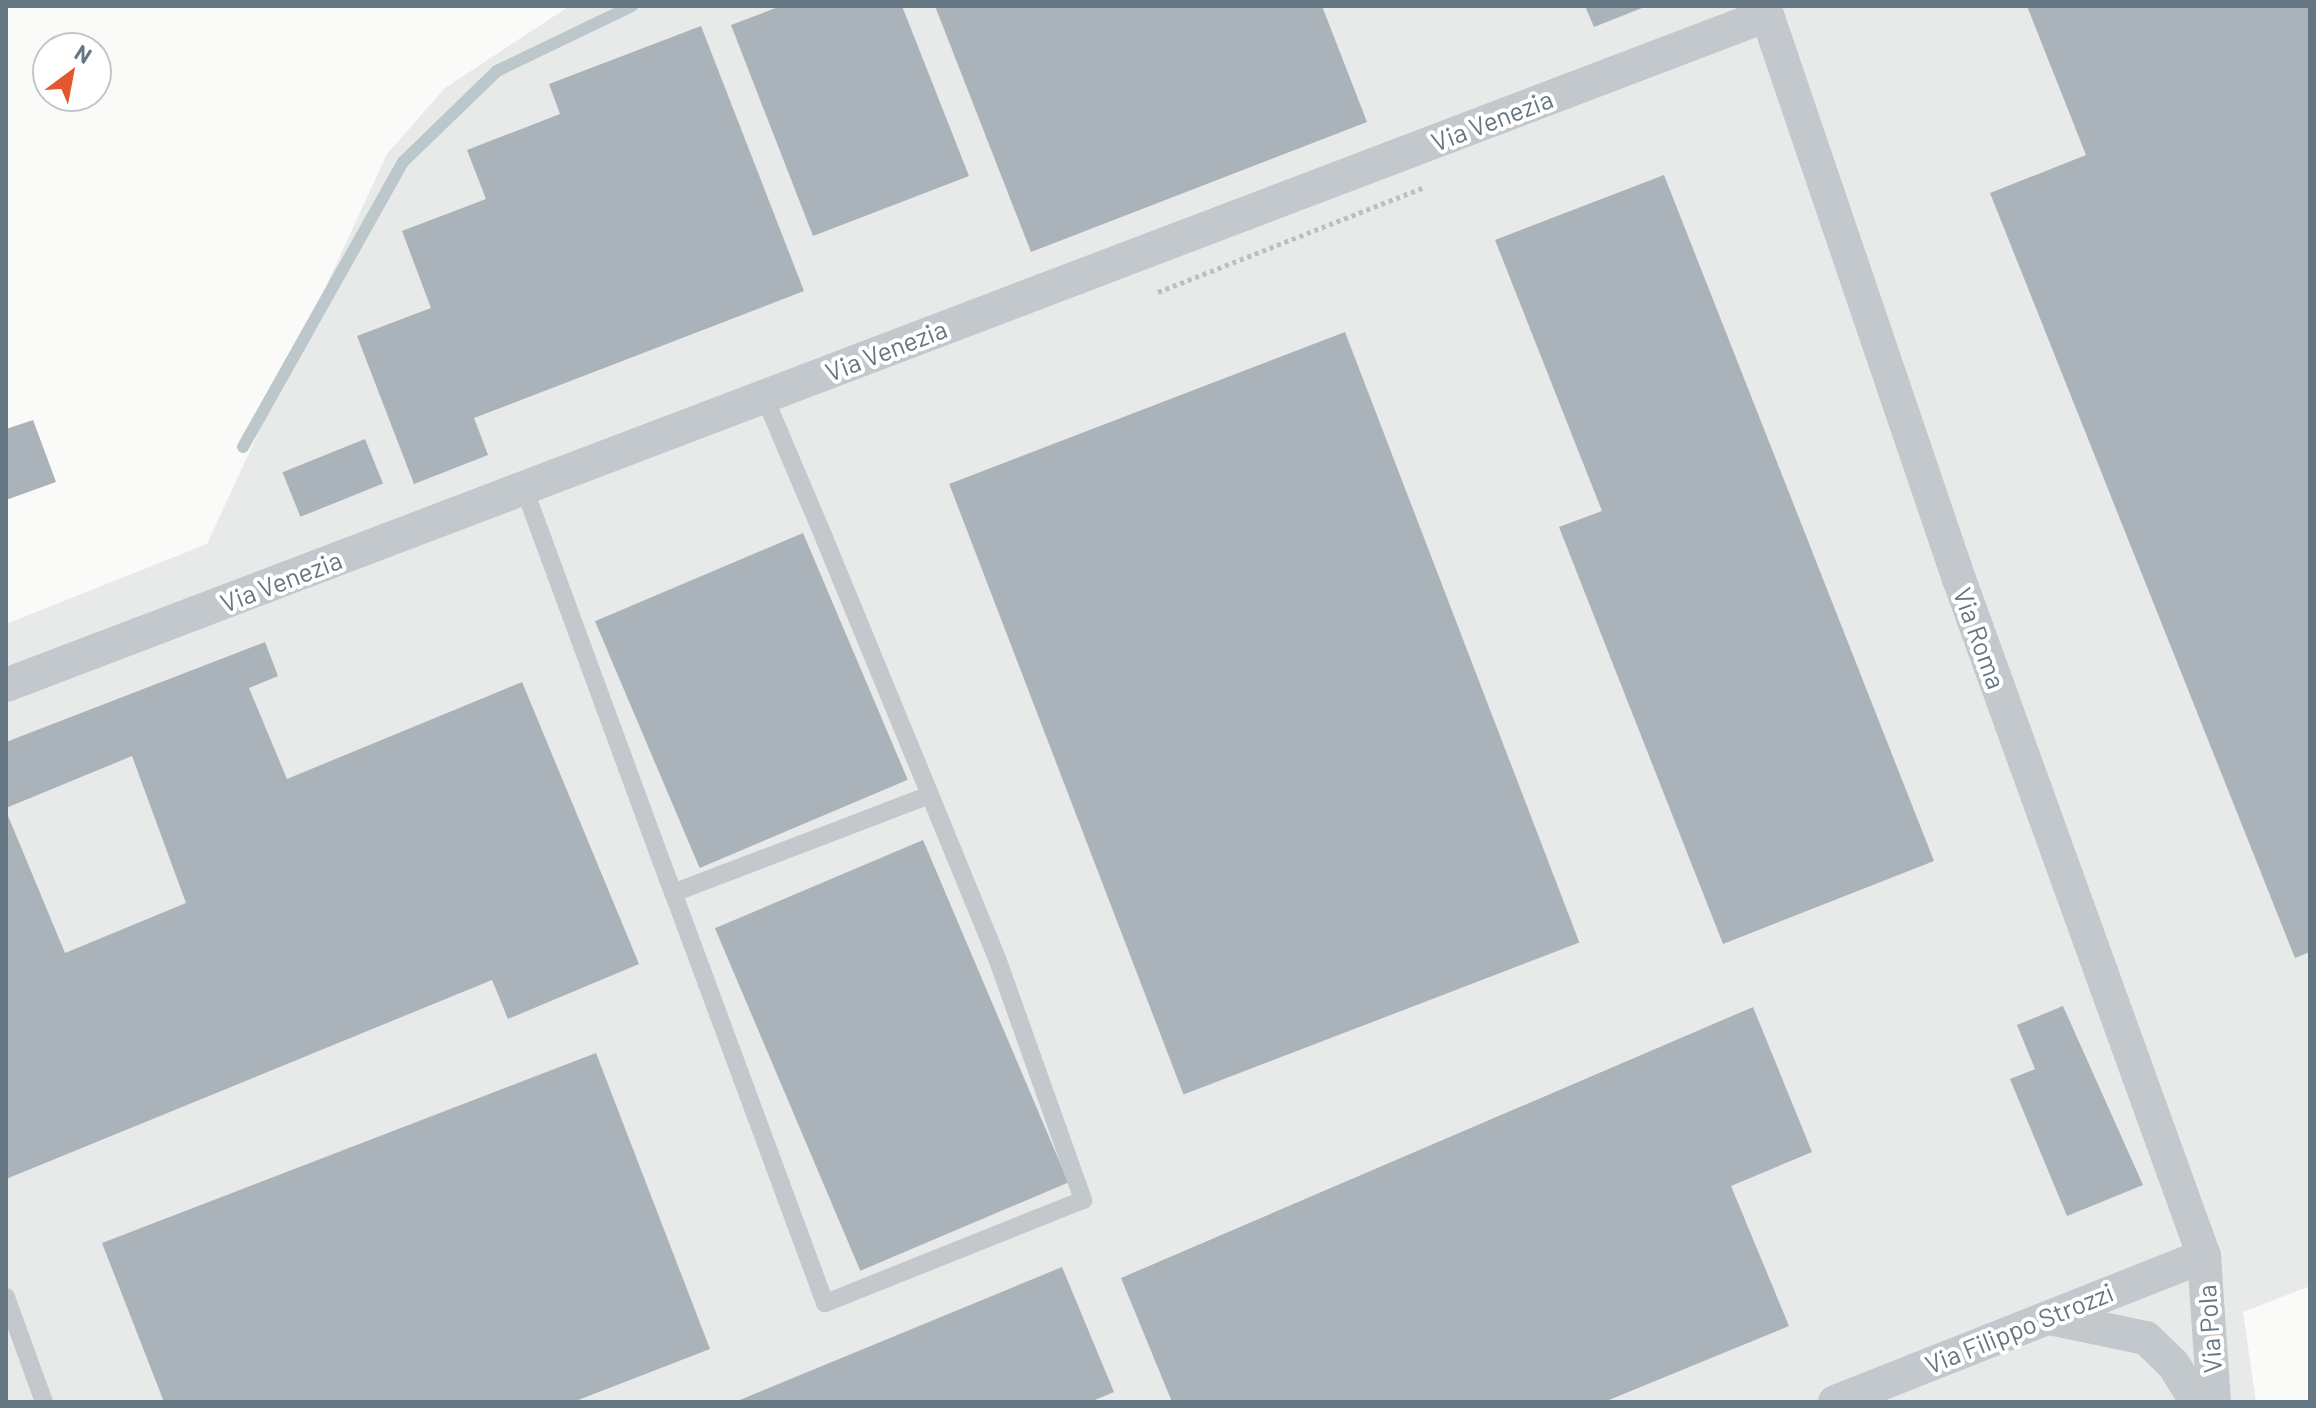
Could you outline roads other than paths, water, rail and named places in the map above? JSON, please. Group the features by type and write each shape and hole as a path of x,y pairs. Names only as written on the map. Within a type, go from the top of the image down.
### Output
{"street":[{"name":"Via Venezia","path":"6,685 1765,11"},
{"name":"Via Roma","path":"1765,11 1964,593 2204,1256"},
{"name":"Via Filippo Strozzi","path":"1835,1402 2042,1317 2204,1256"},
{"name":"Via Pola","path":"2204,1256 2214,1402"},
{"name":"Via Pola","path":"2042,1317 2146,1338 2173,1364 2197,1402"}],"lane":[{"path":"524,488 825,1303 1083,1200 930,795 764,396"},
{"path":"673,893 930,795"},
{"path":"6,1297 44,1402"}],"waterway":[{"path":"243,447 403,162 497,71 632,6"}]}
